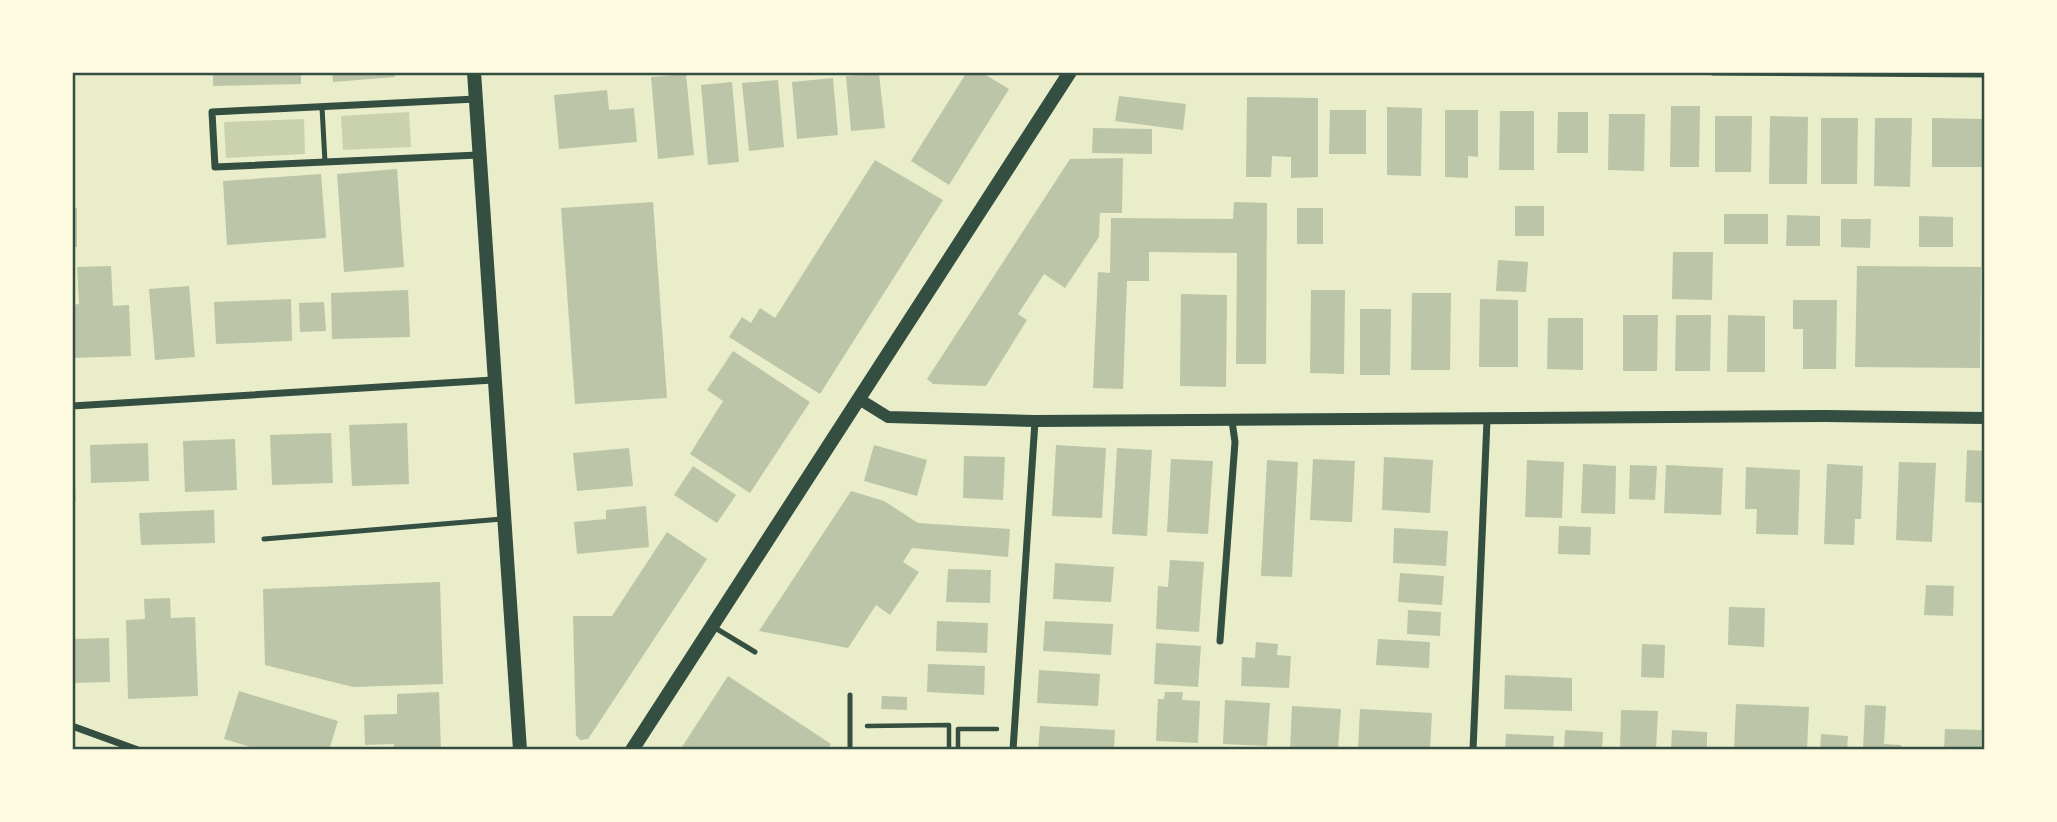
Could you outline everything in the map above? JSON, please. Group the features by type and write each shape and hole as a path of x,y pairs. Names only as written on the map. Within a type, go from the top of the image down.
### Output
{"main road":[{"path":"474,72 520,750"},
{"path":"632,750 1070,72"}],"street":[{"path":"1713,72 1985,74"},
{"path":"476,99 212,112 215,167 478,155"},
{"path":"72,406 493,380"},
{"path":"859,400 888,417 1035,421 1825,416 1985,418"},
{"path":"1472,750 1487,420"},
{"path":"1013,750 1035,421"},
{"path":"1220,641 1235,442 1233,421"},
{"path":"72,726 138,750"}],"lane":[{"path":"322,107 325,162"},
{"path":"264,540 504,519"},
{"path":"712,626 755,652"},
{"path":"850,695 850,750"}],"path":[{"path":"867,726 949,725 949,750"},
{"path":"958,750 958,729 998,729"}],"green space":[{"path":"409,112 411,147 343,150 341,116"},
{"path":"304,119 305,154 226,158 224,122"}],"building":[{"path":"213,72 301,72 301,84 213,86"},
{"path":"332,72 394,72 395,77 333,82"},
{"path":"967,72 981,72 1009,89 949,185 911,161"},
{"path":"686,74 694,155 658,159 651,77"},
{"path":"879,74 885,128 851,131 846,76"},
{"path":"833,78 838,135 797,139 792,82"},
{"path":"778,80 784,147 749,151 742,83"},
{"path":"732,82 739,162 708,165 701,85"},
{"path":"607,90 609,110 634,108 637,142 559,149 554,95"},
{"path":"1119,96 1186,104 1183,130 1115,121"},
{"path":"1247,97 1318,98 1318,177 1291,178 1291,157 1272,156 1271,177 1246,177"},
{"path":"1671,106 1700,106 1699,167 1670,167"},
{"path":"1387,107 1422,108 1421,176 1387,175"},
{"path":"1330,110 1366,110 1366,154 1329,154"},
{"path":"1445,110 1478,110 1478,157 1468,156 1468,178 1445,177"},
{"path":"1500,111 1534,111 1534,170 1499,170"},
{"path":"1558,112 1588,112 1588,153 1557,153"},
{"path":"1609,114 1645,114 1644,171 1608,170"},
{"path":"1715,116 1752,116 1751,172 1715,172"},
{"path":"1770,116 1808,117 1807,184 1769,184"},
{"path":"1821,118 1858,118 1857,184 1821,184"},
{"path":"1875,118 1912,118 1910,187 1874,186"},
{"path":"1932,118 1985,119 1984,167 1932,167"},
{"path":"1093,128 1152,129 1152,154 1092,153"},
{"path":"1123,158 1122,213 1100,213 1099,237 1065,288 1044,274 1018,314 1027,320 986,386 933,384 927,379 1070,159"},
{"path":"875,160 943,200 820,394 729,337 742,317 751,323 760,308 775,318"},
{"path":"397,169 404,267 344,272 337,174"},
{"path":"321,174 326,238 227,245 223,181"},
{"path":"653,202 667,398 575,404 561,208"},
{"path":"1234,202 1267,203 1266,364 1236,364 1237,253 1149,252 1149,281 1127,281 1123,389 1093,388 1098,272 1110,273 1111,218 1233,219"},
{"path":"1515,206 1544,206 1544,236 1515,236"},
{"path":"72,208 77,208 77,247 72,247"},
{"path":"1297,208 1323,208 1323,244 1297,244"},
{"path":"1724,214 1768,214 1768,244 1724,244"},
{"path":"1787,215 1820,216 1820,246 1786,246"},
{"path":"1919,216 1953,217 1953,247 1919,247"},
{"path":"1841,219 1871,219 1870,248 1841,247"},
{"path":"1673,252 1713,252 1712,300 1672,299"},
{"path":"1498,260 1528,262 1526,292 1496,291"},
{"path":"111,266 113,306 129,305 131,356 72,358 72,305 79,304 77,267"},
{"path":"1857,266 1981,267 1980,368 1855,367"},
{"path":"189,286 195,357 155,360 149,289"},
{"path":"408,290 410,337 332,339 331,293"},
{"path":"1311,290 1345,290 1344,374 1310,373"},
{"path":"1412,293 1451,293 1450,370 1411,370"},
{"path":"1181,294 1227,295 1226,387 1180,386"},
{"path":"291,299 292,341 216,344 214,302"},
{"path":"1480,299 1518,300 1518,367 1479,367"},
{"path":"1793,300 1837,300 1836,369 1803,369 1803,329 1793,329"},
{"path":"324,302 326,331 300,332 299,303"},
{"path":"1360,309 1391,309 1390,375 1360,375"},
{"path":"1623,315 1658,315 1657,371 1623,371"},
{"path":"1676,315 1711,315 1710,371 1675,371"},
{"path":"1728,315 1765,316 1765,372 1727,372"},
{"path":"1548,318 1583,318 1583,370 1547,369"},
{"path":"733,351 810,402 750,493 690,454 723,401 707,390"},
{"path":"407,423 409,484 352,486 349,425"},
{"path":"331,433 333,483 272,485 270,435"},
{"path":"235,439 237,490 185,492 183,441"},
{"path":"148,443 149,481 91,483 90,445"},
{"path":"874,445 927,460 917,496 864,481"},
{"path":"1056,445 1106,448 1102,518 1052,516"},
{"path":"629,448 633,486 577,491 573,453"},
{"path":"1117,448 1152,450 1147,536 1112,534"},
{"path":"1967,450 1985,451 1985,503 1965,502"},
{"path":"964,456 1005,457 1003,500 963,498"},
{"path":"74,457 76,501 72,501"},
{"path":"1384,457 1433,460 1430,513 1382,510"},
{"path":"1171,459 1213,461 1208,534 1167,532"},
{"path":"1313,459 1355,461 1352,522 1310,520"},
{"path":"1267,460 1298,462 1292,577 1261,576"},
{"path":"1527,460 1564,462 1562,518 1525,517"},
{"path":"1899,462 1936,463 1932,542 1896,540"},
{"path":"1583,464 1616,466 1615,514 1581,513"},
{"path":"1827,464 1863,466 1861,519 1855,519 1854,545 1824,544"},
{"path":"1630,465 1657,466 1655,500 1629,499"},
{"path":"1666,465 1723,468 1721,515 1664,513"},
{"path":"693,466 736,495 717,523 674,495"},
{"path":"1746,467 1800,470 1798,535 1756,534 1757,509 1745,509"},
{"path":"851,491 884,501 918,523 1010,529 1008,557 912,548 903,562 919,572 890,615 876,605 848,648 759,631"},
{"path":"646,506 649,547 577,554 574,522 606,519 606,510"},
{"path":"214,510 215,543 141,545 139,513"},
{"path":"1559,526 1591,527 1590,555 1558,554"},
{"path":"1394,528 1448,531 1446,566 1393,563"},
{"path":"667,532 707,559 588,739 580,740 576,735 573,616 612,616"},
{"path":"1170,560 1204,562 1199,632 1156,629 1158,586 1168,587"},
{"path":"1055,563 1114,567 1111,602 1053,599"},
{"path":"948,569 991,570 990,603 946,602"},
{"path":"1400,573 1444,576 1442,605 1398,602"},
{"path":"440,582 443,684 353,687 265,665 263,589"},
{"path":"1926,585 1954,586 1953,616 1924,615"},
{"path":"170,598 171,618 195,617 198,696 128,699 126,620 145,619 144,599"},
{"path":"1729,607 1765,608 1764,647 1728,645"},
{"path":"1408,610 1441,612 1440,636 1407,634"},
{"path":"937,621 988,623 987,653 936,651"},
{"path":"1045,621 1113,624 1111,655 1043,651"},
{"path":"109,638 110,682 72,683 72,639"},
{"path":"1378,639 1430,642 1429,668 1376,665"},
{"path":"1256,642 1278,644 1277,655 1291,656 1289,688 1241,686 1242,657 1255,658"},
{"path":"1156,643 1201,646 1198,687 1154,684"},
{"path":"1642,644 1665,645 1664,678 1641,677"},
{"path":"928,664 985,666 984,695 927,692"},
{"path":"1039,670 1100,674 1098,706 1037,703"},
{"path":"1505,675 1572,678 1572,711 1504,709"},
{"path":"728,676 831,744 827,750 680,750"},
{"path":"239,691 338,721 329,750 260,750 224,739"},
{"path":"439,692 441,750 394,750 394,744 365,745 364,715 397,714 397,694"},
{"path":"1165,692 1183,692 1182,700 1200,701 1198,743 1156,741 1158,699 1164,699"},
{"path":"882,696 907,697 907,710 881,709"},
{"path":"1225,700 1270,703 1267,746 1223,744"},
{"path":"1736,704 1809,707 1807,750 1734,750"},
{"path":"1865,705 1886,706 1884,744 1901,745 1901,750 1863,750"},
{"path":"1292,706 1341,709 1338,750 1290,750"},
{"path":"1360,709 1432,713 1430,750 1358,749"},
{"path":"1621,710 1658,711 1656,750 1620,750"},
{"path":"1040,726 1115,730 1114,750 1038,750"},
{"path":"1945,729 1982,730 1981,750 1944,750"},
{"path":"1565,730 1603,732 1602,750 1564,750"},
{"path":"1672,730 1707,732 1707,750 1671,750"},
{"path":"1506,734 1554,736 1553,750 1505,750"},
{"path":"1821,734 1848,736 1847,750 1820,750"}]}
